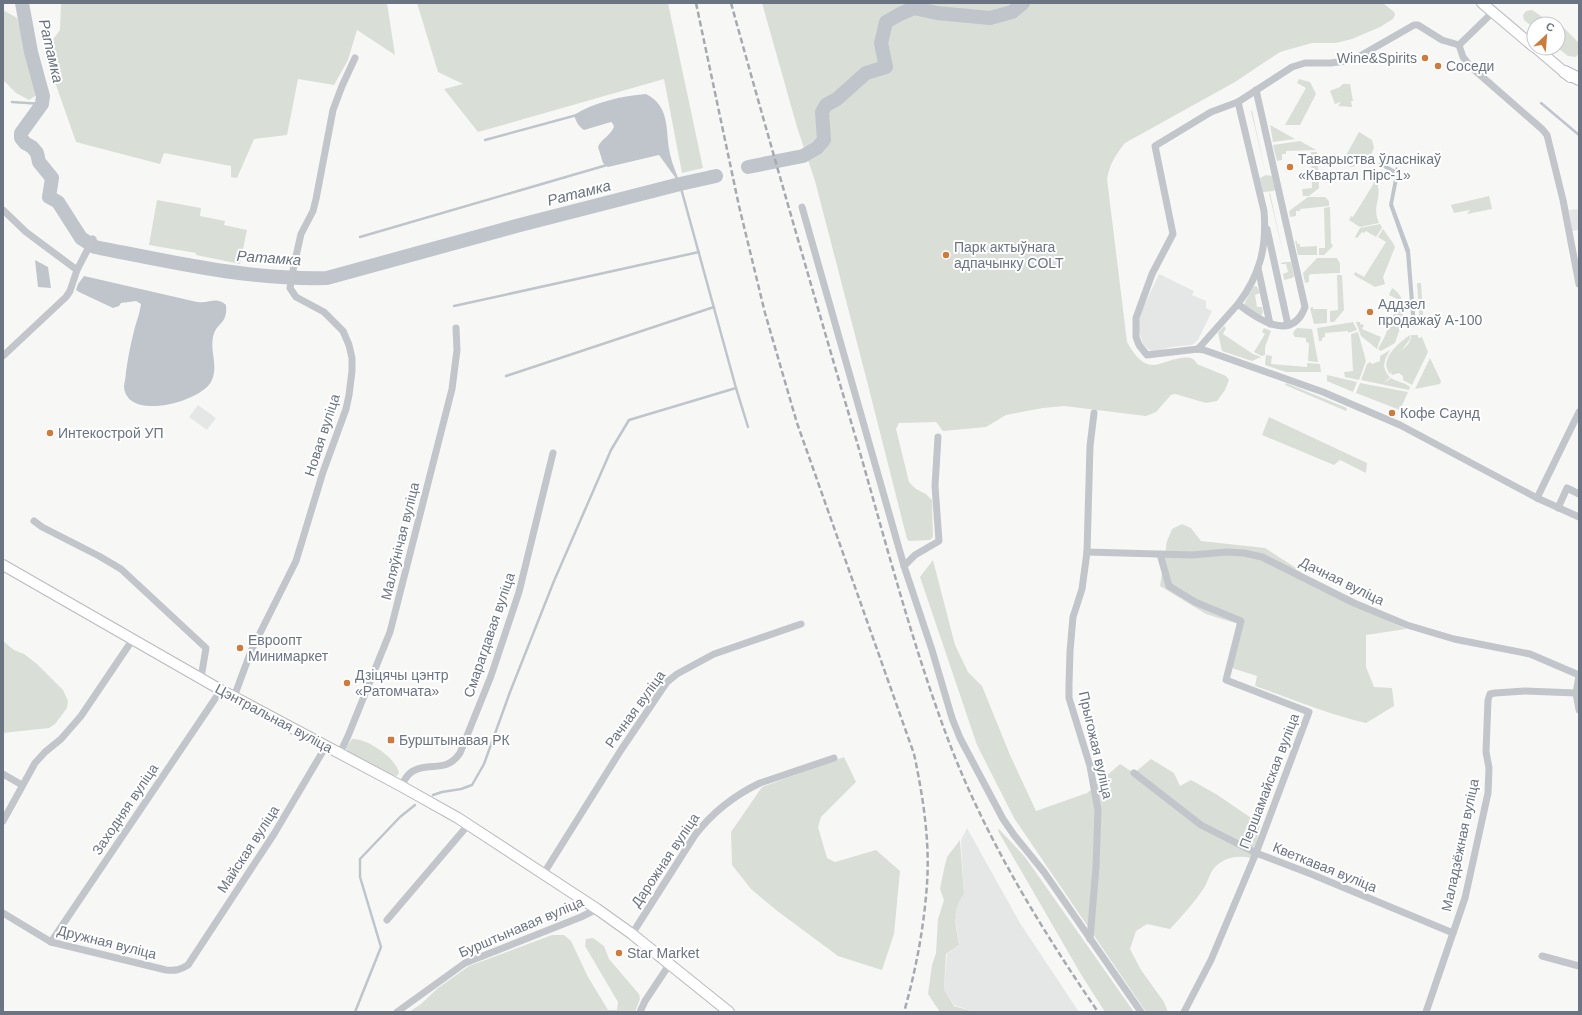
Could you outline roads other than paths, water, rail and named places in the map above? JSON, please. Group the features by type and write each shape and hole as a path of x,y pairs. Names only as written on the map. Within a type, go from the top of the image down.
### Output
{"highway":[{"path":"1565,72 1579,79"}],"street":[{"path":"1482,3 1526,40"},
{"path":"1459,45 1493,12"},
{"path":"1459,45 1442,40 1418,25 1414,25 1353,60 1331,63 1305,63 1292,67 1238,102 1211,112 1155,146 1173,234 1144,293 1136,318 1136,336 1139,346 1147,355 1198,349 1238,361 1323,392 1400,425 1537,498 1579,517"},
{"path":"1459,45 1463,57 1471,68 1547,135 1563,200 1579,284"},
{"path":"1546,56 1579,84"},
{"name":"Новая вуліца","path":"234,697 251,651 296,561 323,472 346,409 352,372 349,345 343,331 324,312 296,297 290,288 301,234 308,221 316,199 333,110 355,58"},
{"path":"1238,304 1250,314 1262,321 1270,324 1288,325 1297,320 1305,307 1256,90"},
{"path":"1238,102 1264,211 1288,325"},
{"path":"802,207 904,566 932,650 952,718 960,738 1003,819 1044,872 1141,1012"},
{"path":"3,210 26,232 78,270"},
{"path":"1198,349 1238,304 1253,281 1264,248 1264,211"},
{"path":"3,356 66,297 93,239"},
{"path":"1258,268 1270,324"},
{"name":"Маляўнічая вуліца","path":"340,753 390,632 452,389 457,350 456,328"},
{"path":"1537,498 1579,412"},
{"name":"Прыгожая вуліца","path":"1090,939 1096,868 1098,810 1090,766 1070,698 1069,684 1073,617 1082,589 1087,552 1090,446 1094,413"},
{"path":"904,566 916,555 938,542 935,486 938,437"},
{"name":"Смарагдавая вуліца","path":"401,786 406,777 412,771 445,766 456,759 460,753 491,676 519,592 553,453"},
{"path":"1558,508 1567,488 1579,494"},
{"path":"34,521 42,527 113,563 129,575 206,648 201,678"},
{"name":"Дачная вуліца","path":"1087,552 1192,555 1228,552 1244,553 1262,557 1354,603 1407,625 1454,639 1530,654 1579,675"},
{"name":"Першамайская вуліца","path":"1160,554 1169,586 1195,602 1241,621 1226,680 1309,712 1256,853 1211,960 1184,1012"},
{"name":"Цэнтральная вуліца","path":"3,565 221,690 401,786 468,825 544,873 632,934 729,1012"},
{"name":"Рачная вуліца","path":"544,873 621,750 667,682 677,674 714,654 801,624"},
{"path":"3,821 22,785 45,752 62,739 81,716 133,639"},
{"path":"1579,675 1576,692 1579,710"},
{"name":"Заходняя вуліца","path":"51,942 221,690"},
{"name":"Маладзёжная вуліца","path":"1426,1012 1465,898 1488,793 1489,768 1486,752 1488,700 1490,694 1524,691 1576,692"},
{"name":"Майская вуліца","path":"188,965 274,834 326,746"},
{"name":"Дарожная вуліца","path":"632,934 695,835 704,823 715,813 750,788 760,783 834,758"},
{"name":"Кветкавая вуліца","path":"1134,773 1201,825 1256,853 1453,933"},
{"path":"3,774 22,785"},
{"path":"387,920 468,825"},
{"name":"Бурштынавая вуліца","path":"397,1012 465,963 574,920 597,909"},
{"name":"Дружная вуліца","path":"3,913 51,942 166,970 175,971 188,965"},
{"path":"1542,956 1579,966"},
{"path":"640,1012 645,1001 669,965"}],"waterway":[{"name":"Ратамка","path":"22,3 31,52 43,96 42,104 21,133 21,138 37,153 39,162 52,178 49,197 58,202 81,238 95,247 181,264 239,273 298,278 327,278 520,225 716,176"},
{"name":"Ратамка","path":"748,167 803,156 817,148 824,140 822,112 826,105 837,99 866,73 886,67 881,43 886,22 914,8 937,13 990,18 1012,12 1023,3"},
{"path":"12,102 42,104"},
{"path":"1541,103 1579,135"},
{"path":"485,140 577,115"},
{"path":"360,237 607,165"},
{"path":"433,795 472,785 484,764 510,692 554,581 611,450 629,420 736,388 679,181"},
{"path":"454,306 699,252"},
{"path":"506,376 714,307"},
{"path":"736,388 748,427"},
{"path":"355,1012 381,947 360,877 360,859 400,817 415,805"}],"railway":[{"path":"696,3 739,206 765,313 797,423 914,754 927,835 928,868 922,932 904,1012"},
{"path":"731,3 909,624 949,742 997,848 1055,948 1098,1012"}],"place":[{"name":"Wine&Spirits","path":"1425,58"},
{"name":"Соседи","path":"1438,66"},
{"name":"Таварыства ўласнікаў «Квартал Пірс-1»","path":"1290,167"},
{"name":"Парк актыўнага адпачынку COLT","path":"946,255"},
{"name":"Аддзел продажаў А-100","path":"1370,312"},
{"name":"Кофе Саунд","path":"1392,413"},
{"name":"Интекострой УП","path":"50,433"},
{"name":"Евроопт Минимаркет","path":"240,648"},
{"name":"Дзіцячы цэнтр «Ратомчата»","path":"347,683"},
{"name":"Бурштынавая РК","path":"391,740"},
{"name":"Star Market","path":"619,953"}]}
